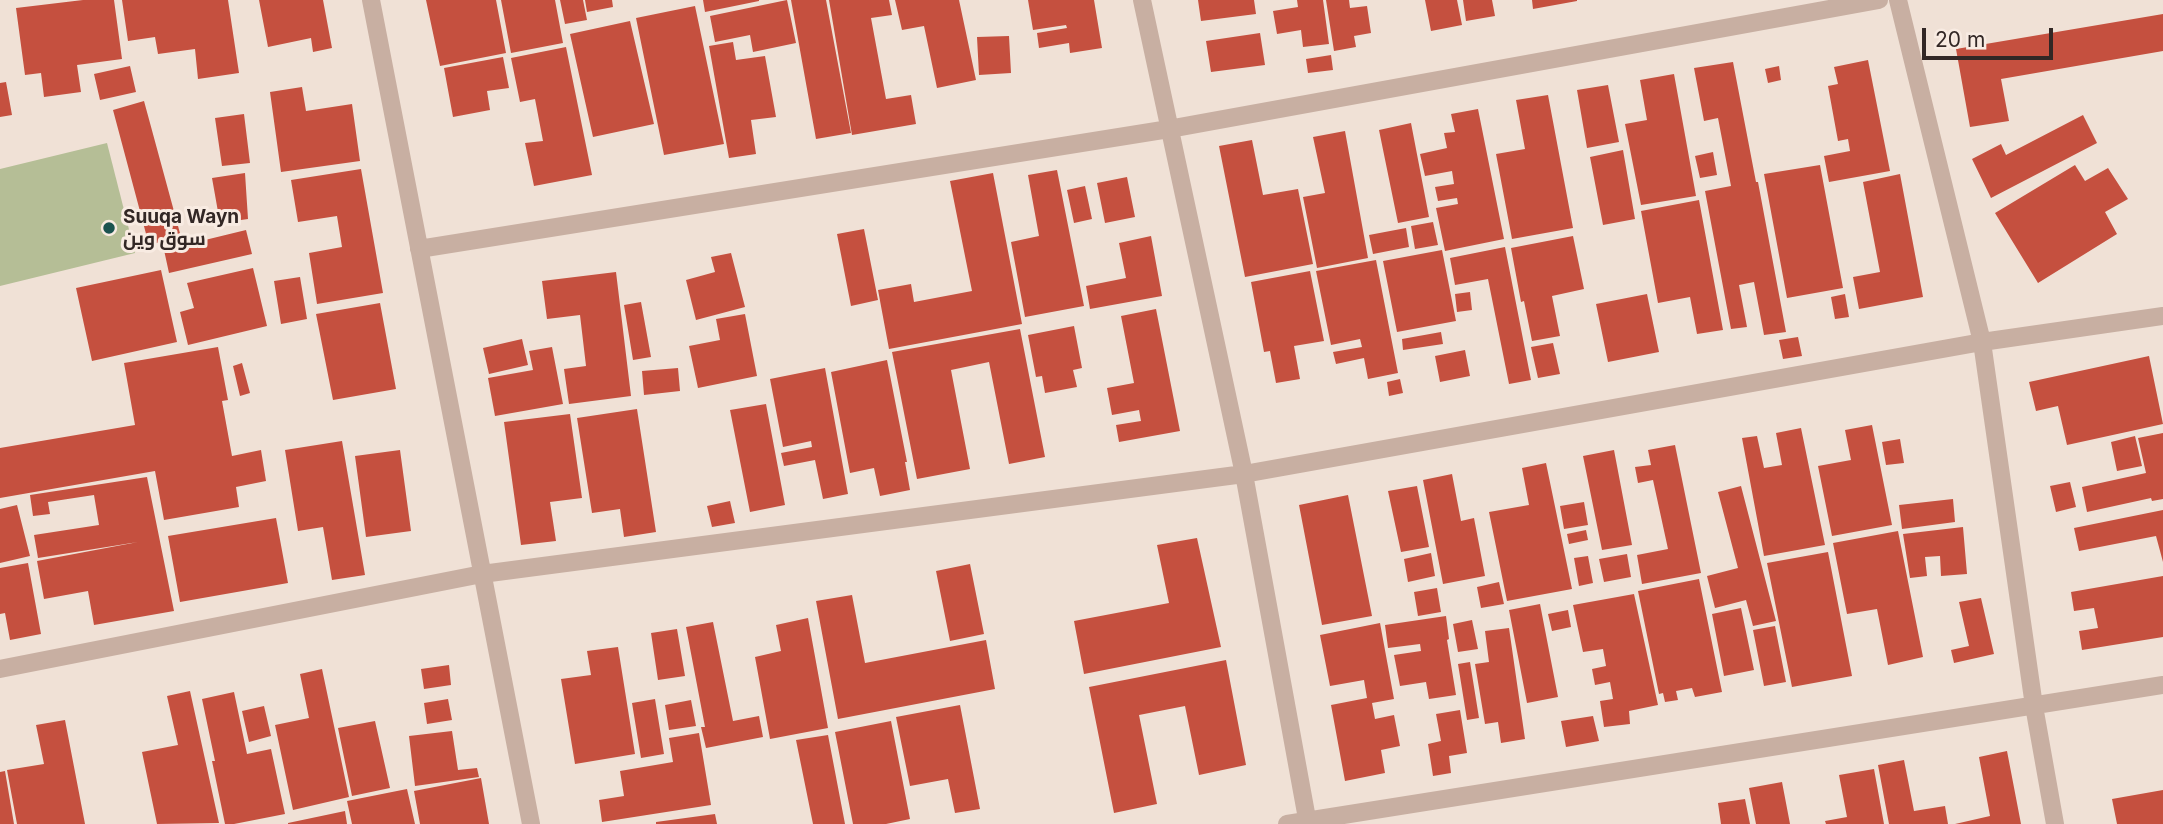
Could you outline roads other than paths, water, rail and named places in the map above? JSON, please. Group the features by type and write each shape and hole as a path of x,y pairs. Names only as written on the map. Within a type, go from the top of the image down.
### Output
{"street":[{"path":"371,0 531,824"},
{"path":"1142,0 1244,474 1308,822"},
{"path":"419,249 1169,129 1879,0"},
{"path":"1898,0 1982,342 2034,706 2055,824"},
{"path":"0,669 482,574 1244,474 1982,342 2163,316"},
{"path":"1287,824 2163,685"}],"place":[{"name":"Suuqa Wayn سوق وين","path":"109,228"}]}
